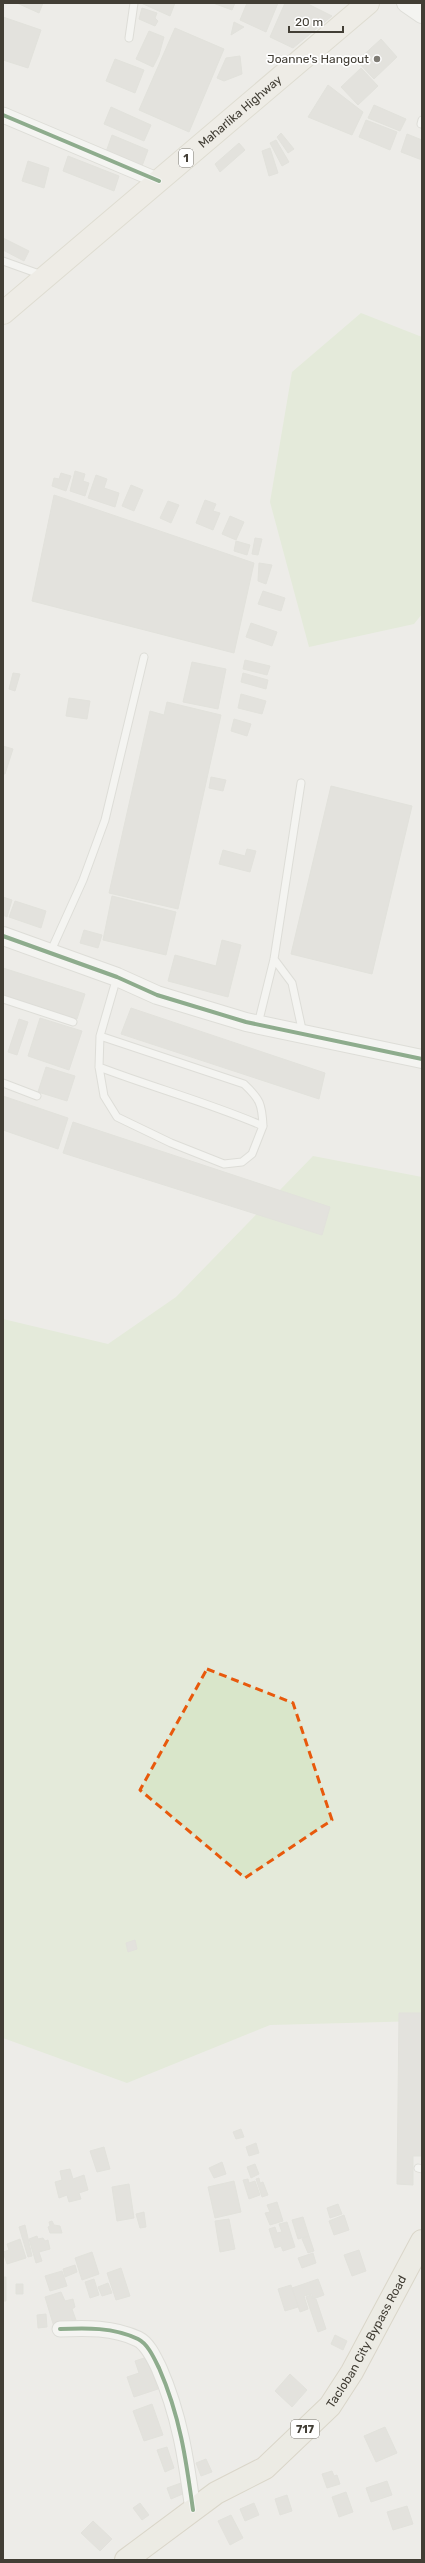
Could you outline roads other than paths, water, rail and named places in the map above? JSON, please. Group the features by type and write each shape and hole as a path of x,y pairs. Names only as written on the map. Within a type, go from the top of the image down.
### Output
{"highway":[{"name":"Tacloban City Bypass Road","path":"126,2560 216,2492 265,2468 330,2406 352,2372 422,2241"}],"main road":[{"name":"Maharlika Highway","path":"3,314 368,3"}],"street":[{"path":"406,3 422,14"},
{"path":"3,115 159,181"},
{"path":"3,936 117,977 157,994 258,1024 422,1059"},
{"path":"60,2329 88,2328 114,2331 139,2340 152,2353 180,2423 192,2510"}],"lane":[{"path":"129,38 134,3"},
{"path":"3,261 46,277"},
{"path":"50,953 83,880 105,820 144,657"},
{"path":"258,1024 274,959 301,783"},
{"path":"274,959 292,983 304,1034"},
{"path":"100,1036 244,1084 257,1097 262,1106 263,1126 252,1154 242,1162 224,1164 172,1143 118,1118 104,1096 99,1067 100,1036 117,977"},
{"path":"3,999 73,1022"},
{"path":"99,1067 231,1112 263,1126"},
{"path":"3,1083 37,1096"}],"place":[{"name":"Joanne's Hangout","path":"377,59"}]}
